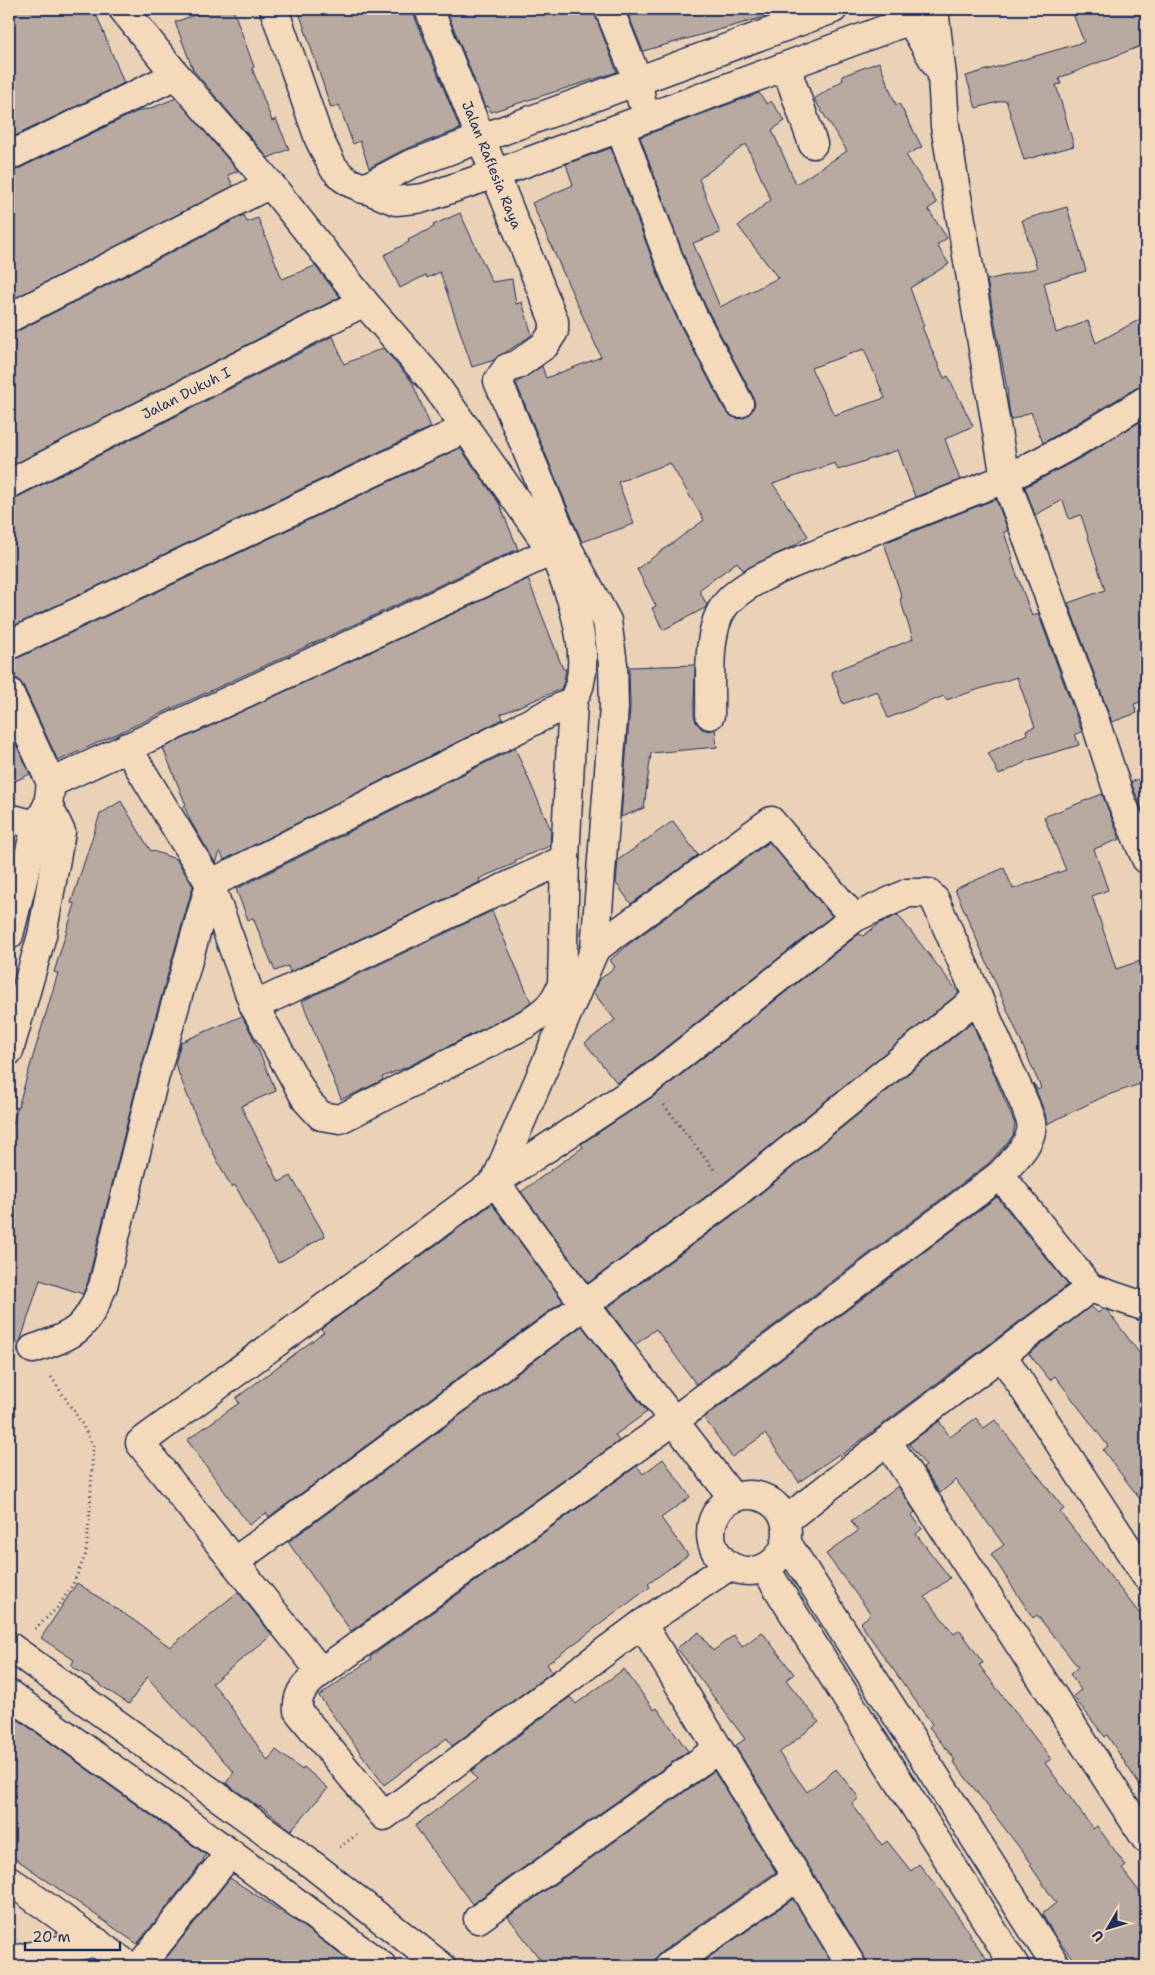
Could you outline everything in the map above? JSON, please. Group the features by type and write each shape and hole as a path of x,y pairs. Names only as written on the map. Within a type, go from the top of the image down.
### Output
{"street":[{"path":"123,9 176,75 270,184 364,302 431,379 552,551 563,574 576,615 582,660 580,683 573,701 564,859 562,984 557,998 550,1007 528,1023 340,1119 321,1116 307,1101 254,1006 210,884 127,747"},
{"path":"274,9 320,138 333,167 351,184 396,201 424,198 495,174 786,67 921,12 942,76 945,126 1005,478 1095,721 1120,798 1146,859"},
{"name":"Jalan Raflesia Raya","path":"429,9 554,321 554,331 545,344 516,365 507,368 498,381 568,549 607,621 613,664 614,707 595,949"},
{"path":"609,9 638,81 633,124 676,278 693,316 739,403"},
{"path":"363,189 409,165 833,9"},
{"path":"786,67 813,144"},
{"path":"9,156 176,75"},
{"path":"9,318 270,184"},
{"name":"Jalan Dukuh I","path":"9,484 364,302"},
{"path":"710,715 713,630 723,607 743,588 775,571 827,549 1005,478 1049,456 1146,400"},
{"path":"9,645 466,428"},
{"path":"9,818 49,812 127,747 552,551"},
{"path":"9,692 49,812 42,935 9,1051"},
{"path":"32,1349 62,1339 79,1329 92,1312 103,1286 154,1080 210,884 573,701"},
{"path":"9,935 49,812"},
{"path":"495,1182 595,949 771,821 854,918"},
{"path":"254,1006 564,859"},
{"path":"321,1672 140,1443 495,1182 647,1082 854,918 908,893 928,893 935,900 1031,1123 1031,1134 1024,1146 1000,1175 674,1420 321,1672 307,1683 302,1690 298,1711 384,1816 642,1624 729,1566"},
{"path":"234,1562 734,1195 978,997"},
{"path":"1000,1175 1090,1288 1146,1306"},
{"path":"495,1182 585,1305 733,1498"},
{"path":"1056,1966 910,1736 786,1531 773,1503 754,1495 733,1498 717,1511 710,1530 715,1550 729,1566 746,1572 765,1568 778,1559 786,1531 888,1441 1090,1288"},
{"path":"1002,1355 1146,1576"},
{"path":"888,1441 1146,1839"},
{"path":"765,1568 1015,1966"},
{"path":"642,1624 852,1966"},
{"path":"11,1648 314,1866 441,1966"},
{"path":"9,1694 230,1853 382,1966"},
{"path":"882,1754 910,1736"},
{"path":"478,1919 718,1749"},
{"path":"140,1966 230,1853"},
{"path":"669,1966 797,1877"},
{"path":"9,1880 130,1966"},
{"path":"992,1930 1022,1912"},
{"path":"13,1962 97,1942"}],"path":[{"path":"647,1082 734,1195"},
{"path":"11,1648 58,1607 74,1584 86,1554 90,1511 93,1446 82,1424 32,1349"},
{"path":"314,1866 384,1816"}],"building":[{"path":"9,9 94,9 124,83 9,139"},
{"path":"212,9 233,9 272,121 276,119 289,149 268,158 193,70 175,22"},
{"path":"298,9 414,9 414,15 460,129 403,150 369,168 360,141 353,144 339,105 331,108"},
{"path":"446,9 594,9 617,72 491,112 488,106 485,107"},
{"path":"626,9 764,9 765,17 643,51"},
{"path":"1071,9 1146,9 1146,44 1059,78 1061,84 1056,85 1074,146 1024,160 1006,100 976,108 966,76 1084,42"},
{"path":"879,62 896,105 899,103 922,147 906,155 937,203 928,209 947,238 937,245 949,264 910,288 924,326 922,327 944,378 948,376 973,426 945,439 960,480 915,497 898,450 838,470 835,463 773,484 808,536 792,547 743,570 737,562 699,590 707,605 705,608 663,630 652,608 656,606 637,569 704,520 670,463 618,482 634,524 582,542 516,383 542,366 546,378 601,357 532,203 573,185 566,164 611,148 661,283 679,323 725,410 731,416 738,419 746,417 752,411 755,404 753,396 707,309 690,272 640,137 759,93 767,104 771,101 785,121 772,130 796,184 847,151 814,99 843,80 842,76","holes":["746,144 771,200 738,226 778,278 720,307 693,243 720,233 699,179","864,349 885,398 834,415 811,368"]},
{"path":"176,98 238,171 228,175 233,186 9,301 9,171 16,170 136,112 147,110"},
{"path":"1067,207 1086,271 1044,283 1056,333 1088,321 1096,343 1146,316 1146,384 1043,443 1031,412 1011,420 987,280 1037,268 1022,220"},
{"path":"460,213 492,282 512,279 516,304 522,302 532,335 494,360 472,367 440,272 427,278 426,275 400,288 384,255 434,227 433,225"},
{"path":"244,215 247,222 258,218 282,279 315,266 340,297 9,467 9,334"},
{"path":"333,336 344,364 383,348 412,382 431,427 9,628 9,500"},
{"path":"1146,418 1146,700 1134,704 1137,713 1112,722 1068,603 1105,590 1081,515 1069,519 1063,500 1035,515 1025,487 1084,456"},
{"path":"460,448 499,503 518,549 58,761 23,685 18,679 9,677 9,660 16,659"},
{"path":"996,499 1008,530 1004,532 1013,559 1011,559 1032,616 1038,613 1082,732 1075,734 1079,745 1029,760 999,775 988,753 1027,734 1026,730 1035,727 1017,677 946,700 944,696 888,718 877,691 843,704 831,672 913,639 884,543"},
{"path":"528,579 563,669 566,669 561,689 501,714 503,719 224,860 220,851 216,864 191,822 163,748"},
{"path":"695,665 694,715 696,722 702,729 709,731 715,729 717,747 651,753 644,808 621,817 630,708 629,667"},
{"path":"9,729 30,774 9,784"},
{"path":"515,748 551,830 550,846 515,860 516,863 479,879 480,882 290,972 288,966 275,971 253,918 248,920 236,889"},
{"path":"1146,776 1146,820 1131,782"},
{"path":"1102,794 1120,839 1094,849 1108,890 1092,896 1116,969 1146,959 1146,1082 1105,1096 1047,1124 1045,1113 1033,1083 1038,1090 1041,1088 955,889 1004,868 1013,889 1066,870 1044,817"},
{"path":"121,801 150,850 176,859 193,886 139,1075 88,1281 83,1294 40,1280 14,1361 9,1360 9,1137 58,973 54,972 75,904 71,903 100,814"},
{"path":"673,821 698,855 631,904 616,883 618,860"},
{"path":"769,842 832,916 638,1069 617,1083 585,1043 615,1020 593,992 599,980 615,967 610,960 633,941"},
{"path":"492,911 531,1002 520,1010 407,1067 382,1077 383,1080 341,1099 302,1001"},
{"path":"898,915 959,993 724,1183 588,1283 521,1192 583,1147 581,1144 657,1094 859,934 863,936 880,923"},
{"path":"242,1016 276,1091 241,1106 279,1182 291,1176 325,1236 278,1263 235,1185 231,1187 200,1127 175,1064 181,1042"},
{"path":"972,1022 1015,1124 1013,1136 989,1163 696,1384 656,1329 635,1345 607,1308 744,1207"},
{"path":"997,1197 1068,1285 840,1456 839,1454 799,1482 765,1434 732,1457 704,1418"},
{"path":"492,1204 563,1301 269,1517 266,1513 249,1525 187,1440 239,1403 236,1398 324,1332 321,1329"},
{"path":"1091,1306 1098,1313 1103,1309 1107,1310 1146,1362 1146,1507 1103,1450 1108,1446 1055,1376 1050,1380 1029,1354"},
{"path":"582,1326 647,1412 615,1435 619,1441 351,1631 288,1542"},
{"path":"976,1418 984,1428 995,1420 1064,1509 1060,1512 1146,1622 1146,1795 1107,1735 1105,1737 1073,1696 1081,1690 1070,1674 1078,1667 1037,1615 1033,1618 991,1554 1004,1545 956,1480 940,1493 923,1468 926,1466 909,1444 939,1421 950,1437"},
{"path":"663,1459 690,1497 661,1518 688,1555 648,1584 650,1587 547,1664 552,1672 452,1746 447,1738 384,1785 319,1696 371,1659 370,1657 637,1466 643,1474"},
{"path":"898,1486 915,1512 912,1515 922,1529 916,1534 950,1578 925,1597 954,1634 960,1630 983,1663 979,1665 1051,1759 1045,1763 1093,1829 1097,1826 1126,1866 1122,1869 1146,1900 1146,1966 1079,1966 1056,1938 1042,1914 1056,1903 1030,1865 1032,1864 953,1761 955,1760 929,1727 932,1724 860,1623 871,1614 826,1554 858,1531 851,1521"},
{"path":"77,1583 135,1621 170,1647 238,1592 272,1635 212,1683 224,1697 268,1761 276,1750 302,1770 304,1767 328,1788 291,1830 226,1783 234,1772 147,1677 129,1704 71,1666 74,1660 41,1638"},
{"path":"699,1632 713,1651 734,1635 742,1647 762,1632 794,1674 786,1680 819,1722 779,1753 807,1792 836,1769 859,1798 852,1804 882,1845 887,1841 911,1871 919,1864 944,1896 992,1966 868,1966 865,1958 735,1746 745,1739 677,1648"},
{"path":"624,1669 654,1710 657,1708 688,1751 472,1904 415,1826 477,1779 471,1771 570,1697 576,1704"},
{"path":"9,1713 206,1855 137,1944 9,1854"},
{"path":"714,1771 776,1872 660,1953 655,1959 654,1966 545,1966 508,1917"},
{"path":"230,1878 297,1922 356,1966 169,1966 163,1962"},
{"path":"793,1899 834,1966 696,1966"}]}
